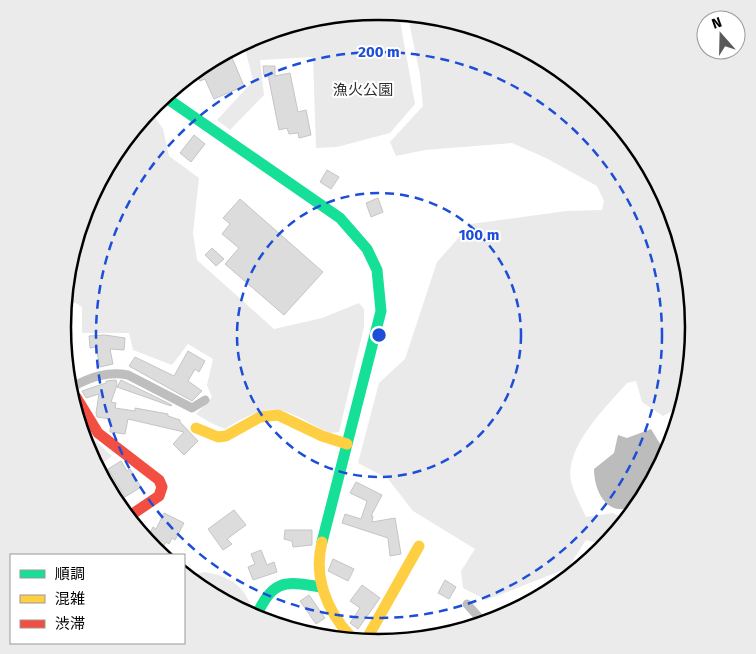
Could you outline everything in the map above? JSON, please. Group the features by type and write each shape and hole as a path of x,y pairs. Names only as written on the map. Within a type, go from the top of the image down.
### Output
{"street":[{"path":"171,101 340,218 358,235 375,262 380,279 381,311 321,542 319,572 321,587 330,610 346,632"},
{"path":"77,385 92,377 119,373 128,375 192,408 205,400"},
{"path":"81,405 98,433 159,480 162,487 159,496 134,513"},
{"path":"196,428 218,437 226,436 260,417 278,415 322,436 347,444"},
{"path":"370,634 419,546"},
{"path":"259,610 264,598 276,585 282,582 296,582 321,587"},
{"path":"467,604 479,617"}],"green space":[{"name":"漁火公園","path":"358,21 400,21 415,104 390,133 337,147 316,148 313,57 260,60 264,95 230,130 217,120 253,81 246,50 261,43 299,30 318,26"},
{"path":"409,22 457,30 495,43 532,61 565,83 609,125 622,140 644,174 669,228 675,248 682,287 685,327 684,347 674,410 663,416 642,402 636,381 627,383 597,417 579,444 573,458 570,472 572,485 586,517 613,513 620,516 596,543 586,540 568,568 486,600 463,588 461,571 475,549 413,511 388,479 358,463 379,383 405,359 437,262 471,224 566,211 602,210 604,201 597,186 546,158 512,143 425,150 396,156 390,142 423,106 420,75"},
{"path":"155,117 163,129 169,156 199,178 193,233 197,260 274,329 322,318 359,303 364,309 364,327 339,432 330,433 296,416 277,410 261,411 225,429 211,423 196,414 212,397 207,385 213,359 188,344 172,365 133,350 129,333 82,333 82,307 72,303 77,267 81,248 94,210 112,173 123,156"},
{"path":"91,436 112,456 103,463"},
{"path":"204,572 232,581 243,591 251,606 224,593 196,574"}],"shaded area":[{"path":"651,429 661,446 644,481 626,508 613,508 602,499 596,485 594,469 614,453 618,435 627,438"}],"building":[{"path":"232,57 244,86 214,99 205,79 200,81 199,78"},
{"path":"263,66 275,66 275,76 290,73 298,112 306,110 311,135 299,138 298,133 289,134 287,128 279,130 268,75 264,75"},
{"path":"194,135 205,144 191,162 180,153"},
{"path":"327,170 339,177 331,189 320,182"},
{"path":"378,198 383,212 371,217 366,203"},
{"path":"240,199 323,272 284,315 225,264 239,248 222,234 230,224 223,218"},
{"path":"212,248 224,259 216,266 205,255"},
{"path":"105,335 125,338 124,350 110,349 113,364 100,367 96,347 90,348 89,336"},
{"path":"188,351 205,361 199,372 195,369 188,381 202,391 192,401 129,366 135,357 174,376"},
{"path":"116,380 117,385 111,402 116,403 115,408 135,411 135,408 168,414 168,416 180,420 198,441 184,455 173,444 184,432 128,419 125,434 110,432 111,419 97,417 99,394 86,398 82,391 106,383 106,381"},
{"path":"121,380 172,405 117,387"},
{"path":"121,461 127,471 130,469 141,487 125,497 108,469"},
{"path":"356,482 382,495 371,516 373,516 372,522 395,518 401,554 390,556 388,538 342,523 345,514 361,519 367,501 350,493"},
{"path":"234,510 246,525 227,539 232,544 223,550 208,529"},
{"path":"164,513 184,523 175,540 172,538 169,544 166,542 164,546 150,532 153,527 156,529"},
{"path":"285,530 312,530 312,545 293,547 292,541 284,539"},
{"path":"261,550 267,565 274,562 277,572 253,580 248,567 255,564 251,554"},
{"path":"333,559 354,569 348,581 328,571"},
{"path":"445,580 456,587 449,599 438,593"},
{"path":"362,585 380,598 358,629 350,623 360,608 350,601"},
{"path":"309,595 325,618 316,624 300,601"}],"traffic: fast":[{"path":"171,101 340,218 367,249 377,270 381,311 322,542"},
{"path":"259,610 273,590 280,586 296,584 321,587"}],"traffic: slow":[{"path":"196,428 218,437 226,436 260,417 278,415 322,436 347,444"},
{"path":"322,542 319,568 324,593 335,616 346,632"},
{"path":"370,634 419,546"}],"traffic: jam":[{"path":"81,405 98,433 159,480 162,487 159,496 134,513"}]}
